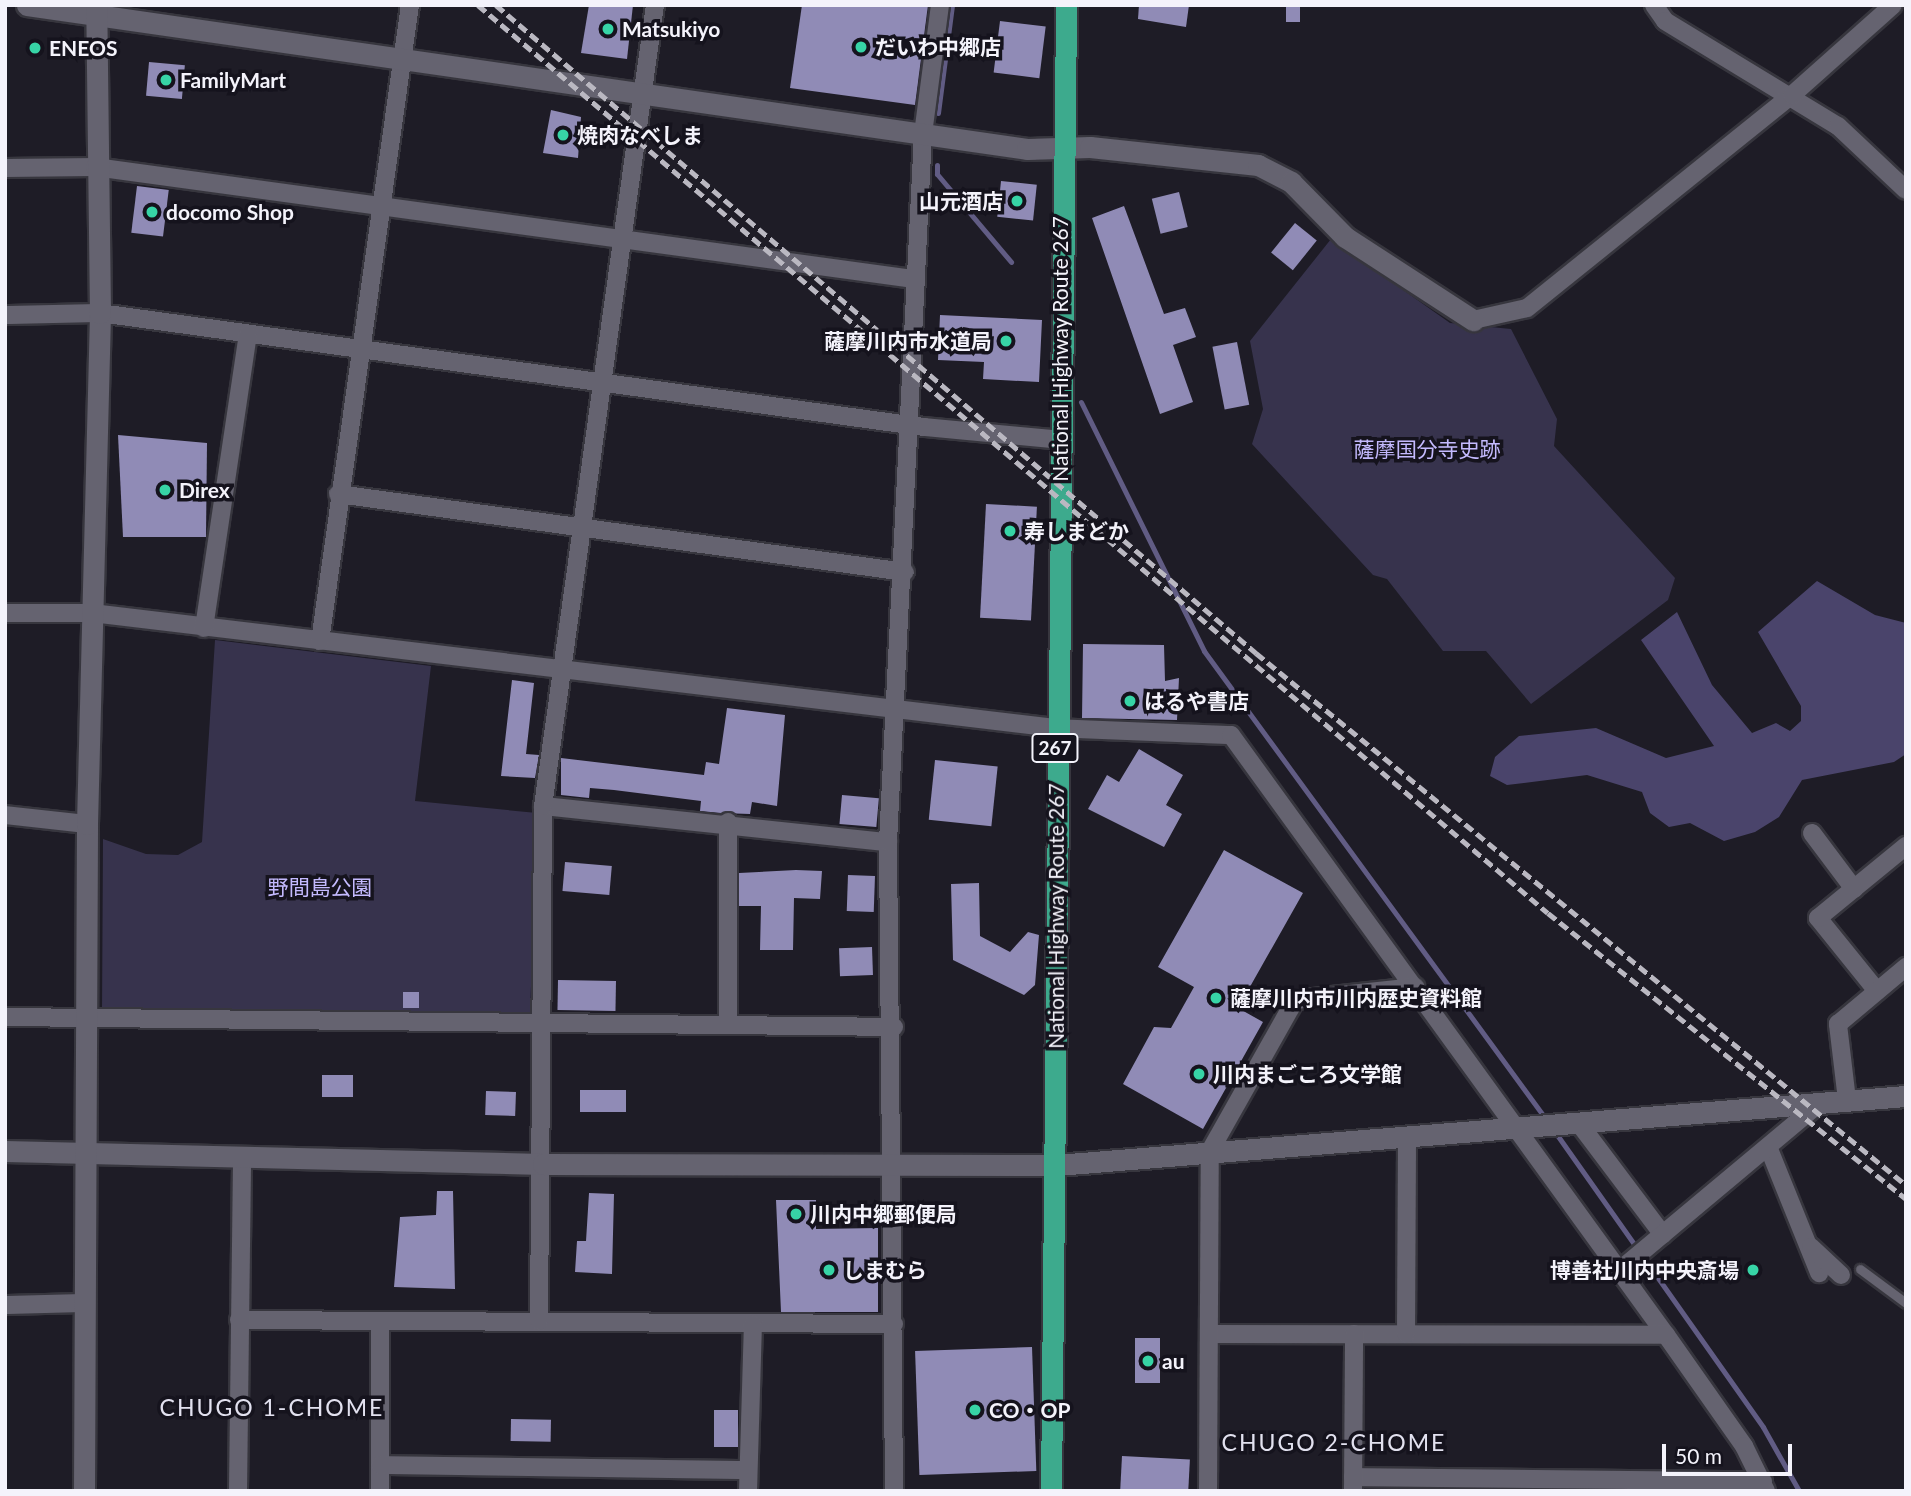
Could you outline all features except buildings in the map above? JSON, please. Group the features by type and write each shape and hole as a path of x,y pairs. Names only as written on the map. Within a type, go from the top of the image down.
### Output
{"highway":[{"name":"National Highway Route 267","path":"1051,1491 1057,1165 1055,728 1066,5"}],"street":[{"path":"26,5 97,10 643,96 923,134 1062,149 1258,165 1291,182 1345,237 1473,320 1527,308 1792,95 1893,5"},
{"path":"320,641 338,494 405,59 410,5"},
{"path":"539,1321 543,1164 544,806 655,5"},
{"path":"894,1491 894,1027 886,918 888,842 905,572 914,279 923,134 940,5"},
{"path":"1654,5 1665,21 1792,95 1838,127 1906,190"},
{"path":"84,1491 83,1303 88,1150 87,824 100,313 95,167 97,10"},
{"path":"5,168 95,167 914,279"},
{"path":"5,315 100,313 909,424 1061,440"},
{"path":"204,628 248,334"},
{"path":"338,494 905,572"},
{"path":"5,613 92,613 1055,728 1231,735 1415,986 1626,1265 1666,1335 1765,1486"},
{"path":"544,806 728,822 888,842"},
{"path":"5,815 87,824"},
{"path":"728,822 728,1022"},
{"path":"1812,833 1854,889"},
{"path":"1877,991 1818,918 1906,846"},
{"path":"1847,1100 1838,1024 1906,967"},
{"path":"1208,1491 1210,1151 1295,1000 1415,986"},
{"path":"5,1017 542,1023 728,1022 894,1027"},
{"path":"5,1152 88,1150 242,1158 543,1164 1057,1165 1906,1096"},
{"path":"1626,1265 1769,1149 1821,1102"},
{"path":"1568,1123 1657,1240"},
{"path":"1406,1136 1406,1334"},
{"path":"1769,1149 1819,1273"},
{"path":"238,1491 242,1158"},
{"path":"1806,1242 1841,1275"},
{"path":"5,1305 83,1303"},
{"path":"239,1320 894,1324"},
{"path":"380,1321 380,1491"},
{"path":"748,1491 753,1324"},
{"path":"1210,1334 1666,1335"},
{"path":"1354,1334 1353,1484 1765,1486"},
{"path":"380,1465 748,1470"}],"lane":[{"path":"1860,1269 1906,1303"}],"green space":[{"name":"薩摩国分寺史跡","path":"1331,239 1450,323 1511,329 1557,419 1554,446 1675,578 1668,600 1531,704 1486,651 1443,651 1387,579 1373,575 1252,444 1263,409 1250,341"},
{"name":"野間島公園","path":"215,640 431,666 415,801 537,813 530,1015 102,1011 103,839 146,854 178,855 202,842"}],"shaded area":[{"path":"1817,581 1875,615 1906,623 1906,754 1894,762 1802,780 1779,817 1755,832 1724,841 1690,823 1669,827 1650,813 1642,792 1587,775 1507,785 1490,776 1495,757 1519,736 1596,728 1666,758 1714,746 1641,640 1677,612 1712,685 1752,733 1776,723 1790,731 1801,721 1801,706 1758,632"}],"waterway":[{"path":"938,113 952,5"},
{"path":"937,165 937,174 1011,262"},
{"path":"1081,402 1204,651 1545,1118"},
{"path":"1555,1132 1763,1427 1799,1491"}],"railway":[{"path":"478,5 1548,913 1906,1199"},
{"path":"496,5 1256,653 1906,1185"}],"place":[{"name":"Matsukiyo","path":"608,29"},
{"name":"だいわ中郷店","path":"861,47"},
{"name":"ENEOS","path":"35,48"},
{"name":"FamilyMart","path":"166,80"},
{"name":"焼肉なべしま","path":"563,135"},
{"name":"山元酒店","path":"1017,201"},
{"name":"docomo Shop","path":"152,212"},
{"name":"薩摩川内市水道局","path":"1006,341"},
{"name":"Direx","path":"165,490"},
{"name":"寿しまどか","path":"1010,531"},
{"name":"はるや書店","path":"1130,701"},
{"name":"薩摩川内市川内歴史資料館","path":"1216,998"},
{"name":"川内まごころ文学館","path":"1199,1074"},
{"name":"川内中郷郵便局","path":"796,1214"},
{"name":"しまむら","path":"829,1270"},
{"name":"博善社川内中央斎場","path":"1753,1270"},
{"name":"au","path":"1148,1361"},
{"name":"CO・OP","path":"975,1410"}],"district":[{"name":"CHUGO 1-CHOME","path":"272,1407"},
{"name":"CHUGO 2-CHOME","path":"1334,1442"}]}
